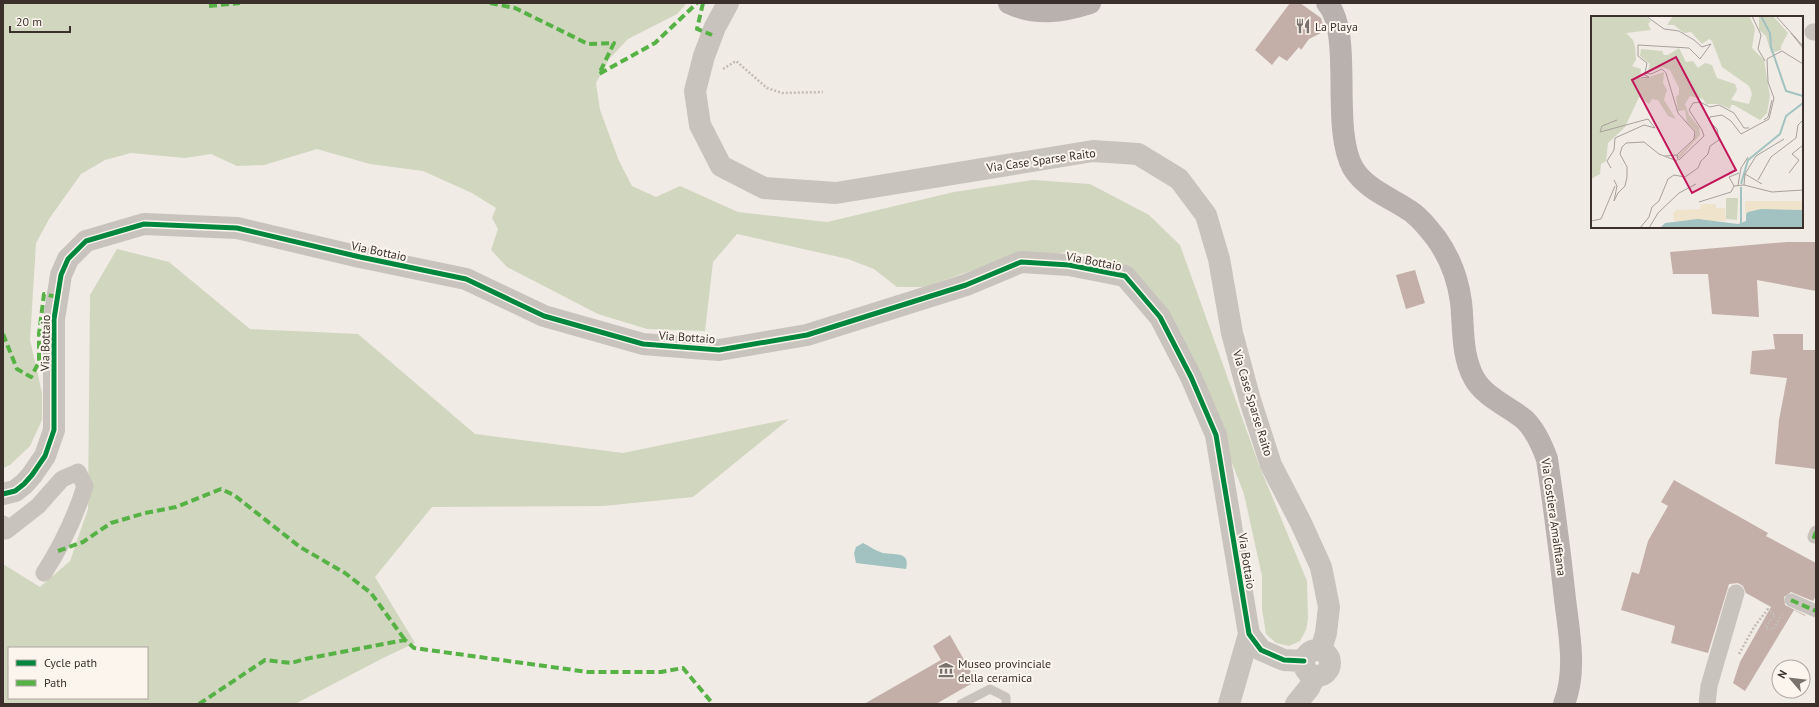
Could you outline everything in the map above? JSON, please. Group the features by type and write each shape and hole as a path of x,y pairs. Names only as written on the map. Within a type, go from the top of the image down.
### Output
{"main road":[{"path":"1009,3 1035,12 1057,11 1090,3"},
{"name":"Via Costiera Amalfitana","path":"1327,3 1333,10 1337,24 1340,44 1343,122 1346,147 1353,168 1373,188 1414,214 1436,239 1453,269 1461,301 1464,353 1475,381 1499,404 1525,420 1540,441 1547,459 1571,653 1569,691 1564,704"}],"street":[{"name":"Via Case Sparse Raito","path":"728,3 715,27 704,56 695,91 700,125 721,166 764,188 836,193 1093,151 1138,154 1179,179 1206,215 1219,259 1232,333 1252,407 1271,465 1301,523 1320,567 1329,607 1326,633 1313,662 1309,688 1296,704"},
{"name":"Via Bottaio","path":"3,494 15,491 32,475 45,456 54,430 54,319 61,275 68,259 86,241 144,224 237,228 360,257 466,279 544,316 643,344 720,350 807,335 966,285 1021,262 1069,265 1125,276 1160,317 1191,377 1216,435 1249,634 1260,650 1284,660 1313,662"},
{"path":"3,524 6,531 38,506 62,479 78,472 85,486 76,514 58,551 44,573"},
{"path":"1816,532 1814,537 1816,537"},
{"path":"1707,704 1710,686 1736,594"},
{"path":"1791,600 1816,611"},
{"path":"1229,704 1249,634"}],"lane":[{"path":"961,704 990,689 1006,697 1006,704"}],"path":[{"path":"719,72 736,61 767,88 782,93 823,92"},
{"path":"1738,655 1754,627 1768,609 1775,614 1765,627 1773,630 1791,600"}],"green space":[{"path":"3,3 687,3 677,14 628,39 609,59 596,83 600,110 619,161 632,186 656,197 680,186 738,212 827,222 954,192 1033,180 1090,184 1149,215 1180,245 1259,465 1307,581 1308,619 1306,630 1300,641 1289,646 1276,643 1266,634 1262,609 1262,576 1244,494 1216,421 1112,263 1074,251 994,263 924,287 897,287 874,269 848,259 737,234 713,262 705,331 647,329 598,314 507,267 491,250 498,229 492,218 496,208 472,193 423,171 370,164 317,149 264,165 237,166 211,154 185,158 131,153 105,160 81,174 49,219 36,243 30,340 42,393 42,420 30,446 10,465 3,468"},
{"path":"117,249 169,262 250,329 358,334 475,434 623,453 789,419 693,497 603,506 432,507 375,577 415,643 295,704 3,704 3,564 40,587 70,561 88,509 90,295"}],"water":[{"path":"863,543 883,553 896,554 904,557 907,563 906,569 856,563 854,553 856,547"}],"building":[{"path":"1290,3 1300,3 1321,18 1325,31 1309,39 1301,50 1299,47 1287,61 1279,56 1272,65 1255,50"},
{"path":"1787,242 1816,242 1816,291 1757,280 1759,317 1712,314 1708,274 1673,274 1670,252"},
{"path":"1415,270 1425,303 1406,309 1396,275"},
{"path":"1773,334 1803,334 1803,350 1816,350 1816,469 1775,464 1779,420 1787,378 1750,374 1752,351 1775,349"},
{"path":"1674,480 1768,533 1766,536 1816,563 1816,596 1813,601 1791,592 1784,597 1785,605 1805,616 1794,610 1745,691 1733,683 1740,662 1771,607 1746,593 1743,586 1738,583 1729,584 1708,653 1671,643 1675,626 1621,610 1632,572 1639,574 1648,541 1668,506 1661,502"},
{"name":"Museo provinciale della ceramica","path":"950,635 976,681 936,704 864,704 941,660 933,646"}],"marked path":[{"path":"209,6 240,3"},
{"path":"490,3 515,8 588,44 614,43 599,74 655,43 697,3"},
{"path":"703,3 697,29 712,35"},
{"path":"3,334 17,369 31,377 39,362 39,334 44,294 57,297"},
{"path":"58,551 83,542 111,523 145,513 176,507 221,489 234,495 300,547 345,573 371,593 405,640"},
{"path":"1816,532 1814,537 1816,537"},
{"path":"1791,600 1816,611"},
{"path":"199,704 265,660 291,663 405,640 414,648 588,672 661,672 683,668 713,704"}],"cycle path":[{"path":"3,494 15,491 32,475 45,456 54,430 54,319 61,275 68,259 86,241 144,224 237,228 360,257 466,279 544,316 643,344 719,350 807,335 966,285 1021,262 1069,265 1125,276 1160,317 1191,377 1216,435 1249,634 1261,650 1284,660 1304,661"}],"place":[{"name":"La Playa","path":"1303,26"},
{"name":"Museo provinciale della ceramica","path":"946,670"}]}
